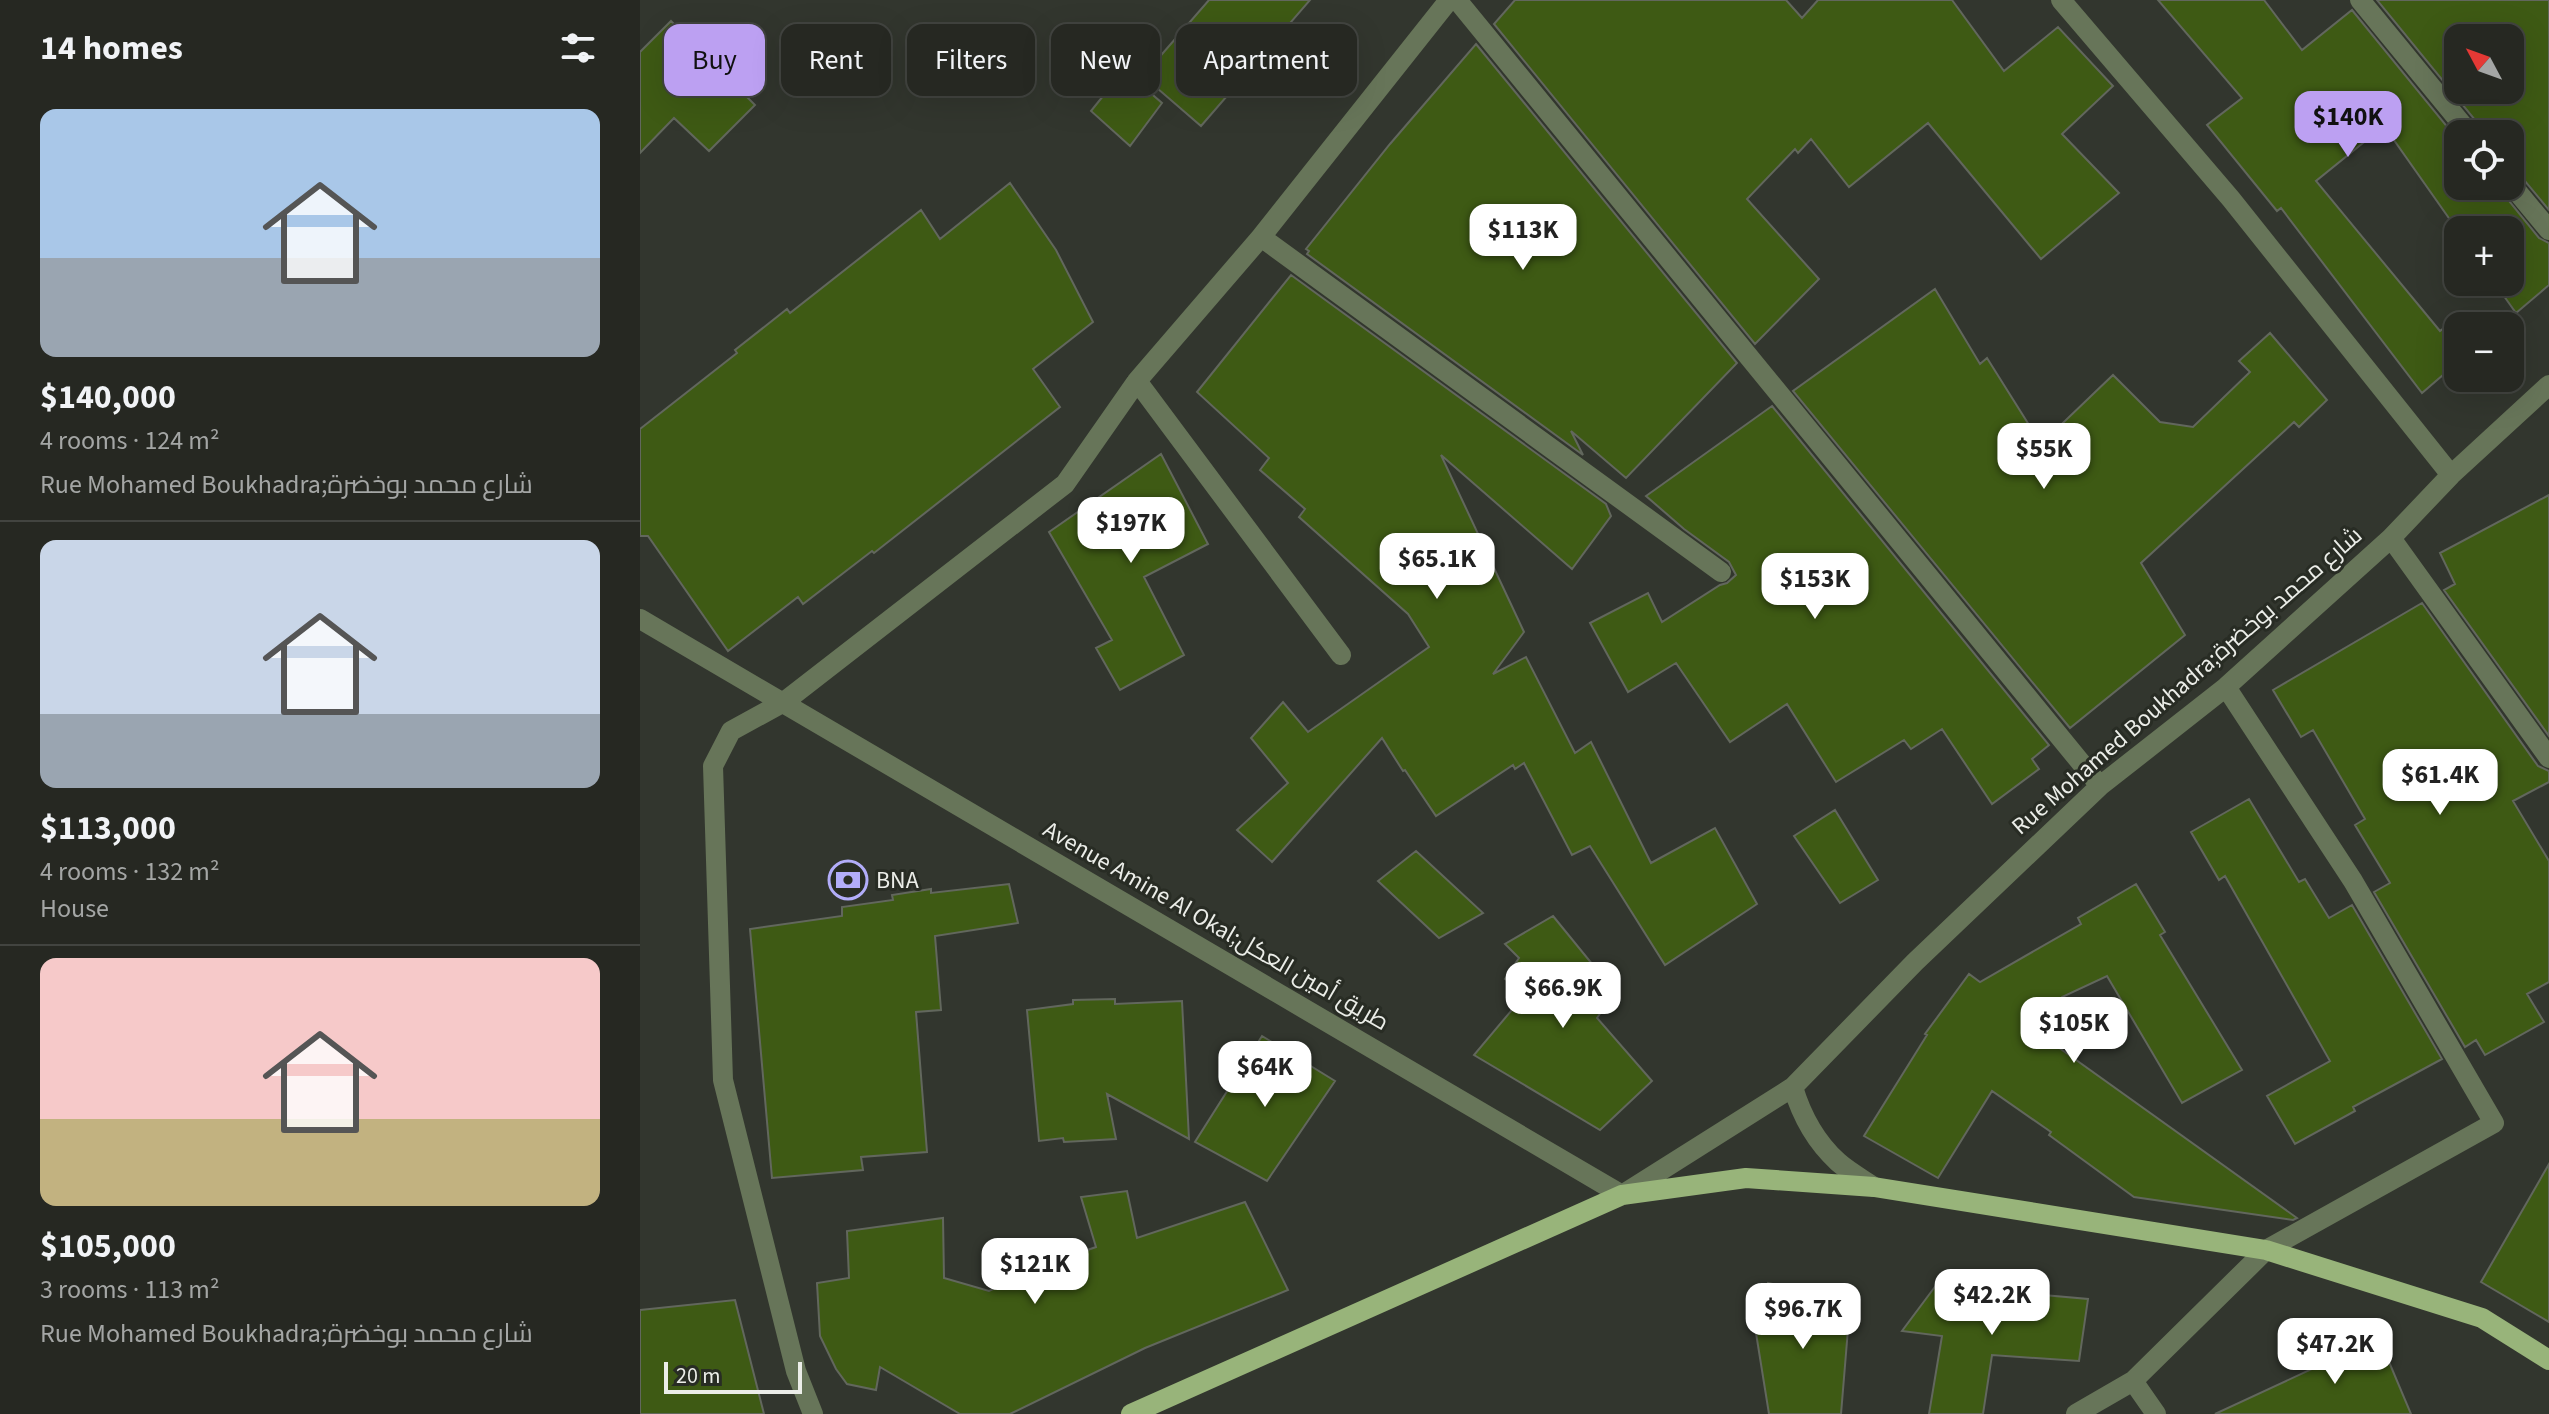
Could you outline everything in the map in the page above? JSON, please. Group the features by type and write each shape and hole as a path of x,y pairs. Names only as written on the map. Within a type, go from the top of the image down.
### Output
{"main road":[{"path":"1131,1414 1622,1195 1746,1178 1874,1187 2266,1250 2482,1318 2549,1360"}],"street":[{"path":"813,1414 796,1371 723,1080 713,766 731,731 784,702 1065,484 1137,381 1261,237 1449,0"},
{"path":"1457,0 2100,786"},
{"path":"2061,0 2231,199 2451,475"},
{"path":"2360,0 2459,120"},
{"path":"2524,200 2549,230"},
{"path":"1261,237 1721,572"},
{"path":"1137,381 1341,655"},
{"name":"Rue Mohamed Boukhadra;شارع محمد بوخضرة","path":"1622,1195 1793,1087 1915,962 2100,786 2226,687 2391,538 2451,475 2549,385"},
{"path":"2391,538 2549,758"},
{"name":"Avenue Amine Al Okal;طريق أمين العكل","path":"640,619 1622,1195"},
{"path":"2076,1414 2133,1381 2266,1250 2494,1123 2353,881 2226,687"},
{"path":"1793,1087 1799,1108 1822,1144 1838,1162 1874,1187"},
{"path":"2133,1381 2156,1414"}],"building":[{"path":"1209,0 1310,0 1289,24 1188,24"},
{"path":"1515,0 1786,0 1802,18 1818,0 1952,0 2004,71 2058,27 2113,86 2062,134 2119,193 2041,259 1928,123 1849,187 1811,139 1798,153 1795,149 1747,199 1819,279 1755,344 1494,24"},
{"path":"2158,0 2264,0 2302,50 2352,10 2444,123 2444,200 2508,200 2521,216 2447,216 2384,126 2316,181 2440,331 2444,328 2444,374 2422,393 2281,208 2277,211 2207,125 2242,98"},
{"path":"2377,0 2549,0 2549,210 2524,180 2524,120 2475,120 2462,104 2524,104 2524,24 2444,24 2444,82"},
{"path":"664,28 664,96 746,96 755,105 709,151 674,118 640,153 640,52"},
{"path":"1176,38 1176,96 1227,96 1201,126 1160,91 1160,56"},
{"path":"1476,44 1737,363 1626,478 1571,431 1583,455 1307,254 1309,251 1306,249 1390,144"},
{"path":"1103,96 1154,96 1162,103 1130,146 1091,111"},
{"path":"1010,183 1056,250 1093,322 1033,369 1060,407 874,553 872,551 803,604 798,597 728,651 648,536 640,536 640,429 737,353 735,350 787,309 790,313 921,210 940,239"},
{"path":"2524,219 2539,238 2549,243 2549,285 2515,312 2504,296 2524,296"},
{"path":"1291,275 1606,504 1611,516 1572,569 1441,455 1524,632 1493,674 1526,657 1575,753 1591,742 1651,863 1715,828 1757,904 1665,965 1590,846 1572,855 1524,763 1515,769 1513,765 1436,816 1382,738 1272,862 1237,830 1288,783 1251,738 1283,702 1308,732 1429,647 1408,614 1299,517 1305,509 1260,470 1269,458 1197,392"},
{"path":"1935,289 1980,364 1987,358 2041,444 2113,375 2160,422 2193,427 2250,372 2239,361 2270,333 2327,400 2299,427 2294,422 2141,563 2185,635 2070,728 1793,391"},
{"path":"1772,406 2049,745 2032,759 2039,769 1992,804 1942,729 1911,749 1904,740 1836,782 1787,704 1730,742 1676,663 1628,692 1590,623 1648,593 1662,622 1736,575 1729,562 1646,496"},
{"path":"1161,454 1208,544 1144,577 1184,655 1120,690 1096,648 1112,640 1049,532"},
{"path":"2549,495 2549,736 2444,590 2455,584 2440,553"},
{"path":"2422,603 2538,766 2549,771 2549,782 2513,801 2549,861 2549,982 2527,994 2544,1022 2485,1055 2476,1040 2465,1047 2374,892 2390,883 2355,825 2365,819 2313,730 2301,737 2273,690"},
{"path":"2249,799 2299,882 2305,879 2329,918 2352,905 2442,1059 2353,1107 2355,1111 2295,1144 2267,1096 2330,1061 2225,876 2219,880 2191,832"},
{"path":"1835,810 1878,880 1840,903 1794,836"},
{"path":"1416,851 1483,913 1439,938 1378,881"},
{"path":"1009,884 1018,923 935,936 941,1010 916,1012 927,1152 861,1157 863,1170 772,1178 750,929 842,916 842,907 893,900 892,895"},
{"path":"2136,884 2165,932 2160,935 2242,1070 2182,1103 2107,976 2062,997 2037,1032 2297,1218 2293,1220 2134,1197 2049,1135 2051,1132 1992,1091 1938,1178 1864,1136 1925,1034 1969,974 1980,982 2081,924 2078,918"},
{"path":"1553,916 1615,992 1597,1018 1652,1081 1600,1130 1474,1055 1527,992 1505,979 1519,958 1505,944"},
{"path":"1115,999 1115,1004 1182,1001 1189,1139 1107,1094 1116,1139 1039,1141 1027,1010 1073,1004 1073,1000"},
{"path":"1262,1036 1335,1081 1267,1181 1195,1142"},
{"path":"2549,1164 2549,1322 2481,1282"},
{"path":"1127,1191 1137,1238 1245,1202 1288,1290 1145,1348 1010,1414 960,1414 880,1367 876,1390 847,1384 836,1369 820,1336 817,1283 849,1278 847,1231 943,1218 944,1278 989,1291 1053,1262 1096,1247 1081,1197"},
{"path":"1940,1280 2009,1292 2088,1299 2079,1361 1992,1355 1983,1414 1929,1414 1942,1336 1902,1331"},
{"path":"1768,1283 1851,1300 1846,1327 1841,1414 1769,1414 1756,1333"},
{"path":"735,1300 764,1414 640,1414 640,1310"},
{"path":"2374,1333 2411,1414 2215,1414 2314,1368 2311,1361"}],"place":[{"name":"BNA","path":"848,880"}]}
